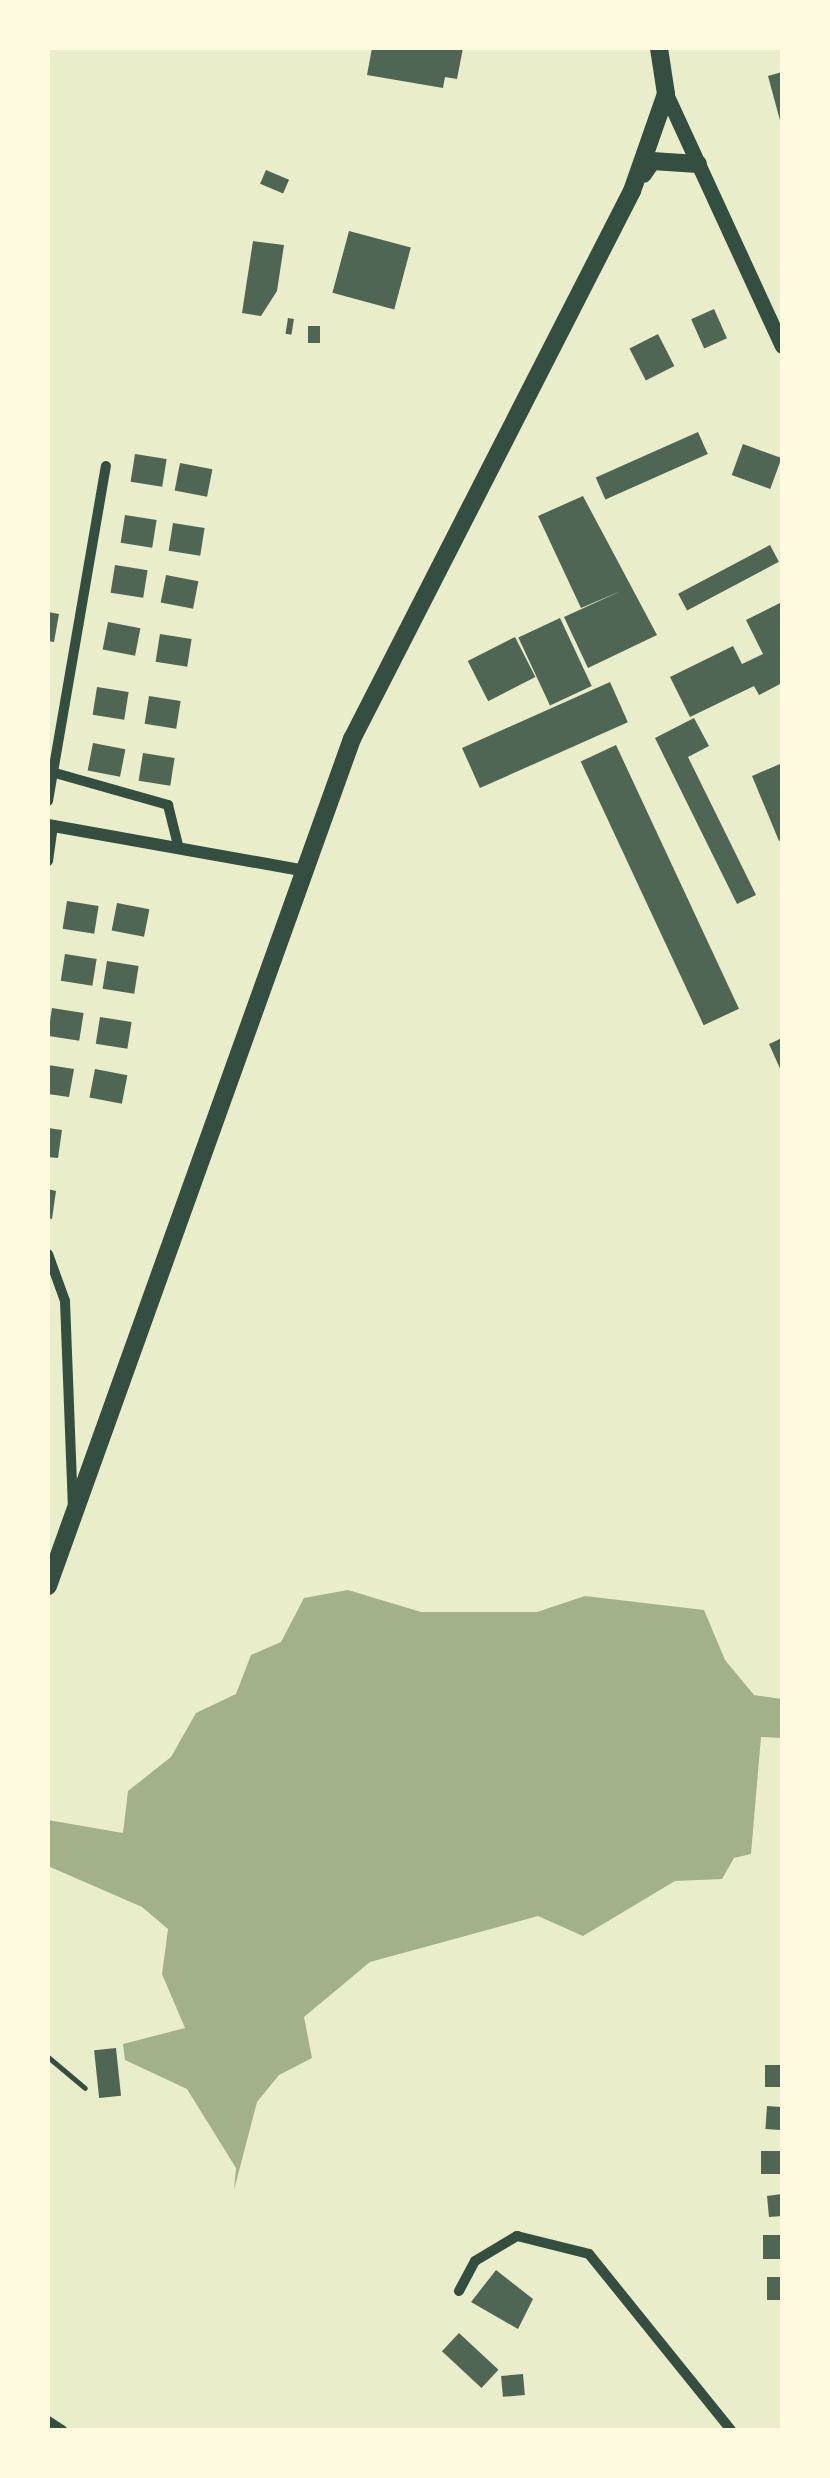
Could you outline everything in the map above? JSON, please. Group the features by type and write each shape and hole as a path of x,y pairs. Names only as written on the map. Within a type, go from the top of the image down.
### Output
{"main road":[{"path":"659,48 666,94 782,346"},
{"path":"632,191 666,94"},
{"path":"48,1586 301,870 416,604 632,191 652,160 698,164"}],"street":[{"path":"48,800 106,466"},
{"path":"54,771 168,805 178,844"},
{"path":"48,861 50,826 178,844 301,870"},
{"path":"48,1254 65,1301 73,1516"},
{"path":"459,2290 476,2260 508,2239 556,2239 589,2254 730,2430"},
{"path":"48,2421 62,2430"}],"lane":[{"path":"48,2057 85,2088"}],"shaded area":[{"path":"348,1590 421,1612 537,1612 585,1596 704,1610 725,1660 754,1695 782,1699 782,1738 761,1737 751,1854 734,1858 722,1879 675,1881 583,1936 538,1916 370,1962 304,2017 312,2058 279,2075 257,2102 234,2190 236,2168 187,2089 125,2060 123,2044 185,2028 162,1974 168,1929 142,1907 48,1866 48,1820 123,1833 128,1791 171,1757 196,1713 236,1694 251,1655 281,1642 304,1598"}],"building":[{"path":"372,48 463,48 457,79 445,77 443,88 367,75"},
{"path":"782,72 782,124 781,124 768,76"},
{"path":"266,170 289,180 283,194 260,184"},
{"path":"349,231 411,248 394,309 332,293"},
{"path":"253,241 284,245 277,291 261,316 242,313"},
{"path":"714,309 727,338 704,348 691,319"},
{"path":"288,318 294,319 291,335 285,334"},
{"path":"308,326 320,326 320,343 308,343"},
{"path":"658,334 674,366 646,381 629,349"},
{"path":"698,432 708,454 605,499 596,478"},
{"path":"743,444 782,458 770,489 732,475"},
{"path":"135,454 167,459 162,487 131,482"},
{"path":"180,463 212,469 207,497 175,490"},
{"path":"583,496 657,635 588,668 564,617 621,591 581,608 538,516"},
{"path":"125,515 157,520 152,548 121,543"},
{"path":"173,523 205,528 200,556 169,551"},
{"path":"770,545 779,562 687,611 678,594"},
{"path":"115,565 148,570 143,598 111,593"},
{"path":"166,575 198,581 193,609 161,602"},
{"path":"782,602 782,683 759,695 754,686 690,717 670,677 733,646 742,664 763,654 746,620"},
{"path":"48,612 59,614 54,642 48,641"},
{"path":"560,618 592,686 550,705 518,637"},
{"path":"108,622 140,628 135,656 103,649"},
{"path":"160,634 192,639 187,667 156,662"},
{"path":"515,637 535,677 488,701 468,661"},
{"path":"610,682 628,722 480,788 462,748"},
{"path":"97,687 129,692 124,720 93,715"},
{"path":"149,696 181,701 176,729 145,724"},
{"path":"694,718 709,746 688,757 756,895 737,904 655,738"},
{"path":"93,743 125,749 120,777 88,770"},
{"path":"616,745 739,1009 704,1025 581,761"},
{"path":"143,753 175,758 170,786 139,781"},
{"path":"780,764 782,839 779,841 752,776"},
{"path":"67,901 99,906 94,934 63,929"},
{"path":"117,903 149,909 144,937 112,930"},
{"path":"65,954 97,959 92,986 61,981"},
{"path":"107,961 139,966 134,994 103,989"},
{"path":"52,1008 84,1013 79,1041 48,1036"},
{"path":"100,1017 132,1022 127,1049 96,1044"},
{"path":"782,1038 782,1073 769,1044"},
{"path":"48,1065 74,1069 69,1097 48,1094"},
{"path":"95,1069 127,1075 122,1104 89,1097"},
{"path":"48,1128 62,1130 58,1158 48,1157"},
{"path":"48,1189 56,1191 52,1219 48,1218"},
{"path":"116,2048 121,2096 99,2098 94,2050"},
{"path":"765,2065 782,2065 782,2087 765,2087"},
{"path":"767,2106 782,2107 780,2130 765,2129"},
{"path":"761,2151 782,2151 782,2174 761,2174"},
{"path":"782,2194 782,2216 769,2217 767,2196"},
{"path":"763,2235 782,2235 782,2259 763,2259"},
{"path":"496,2270 533,2299 518,2329 471,2302"},
{"path":"767,2277 782,2277 782,2300 767,2300"},
{"path":"459,2333 498,2370 481,2388 442,2351"},
{"path":"523,2374 525,2395 503,2397 501,2376"}]}
